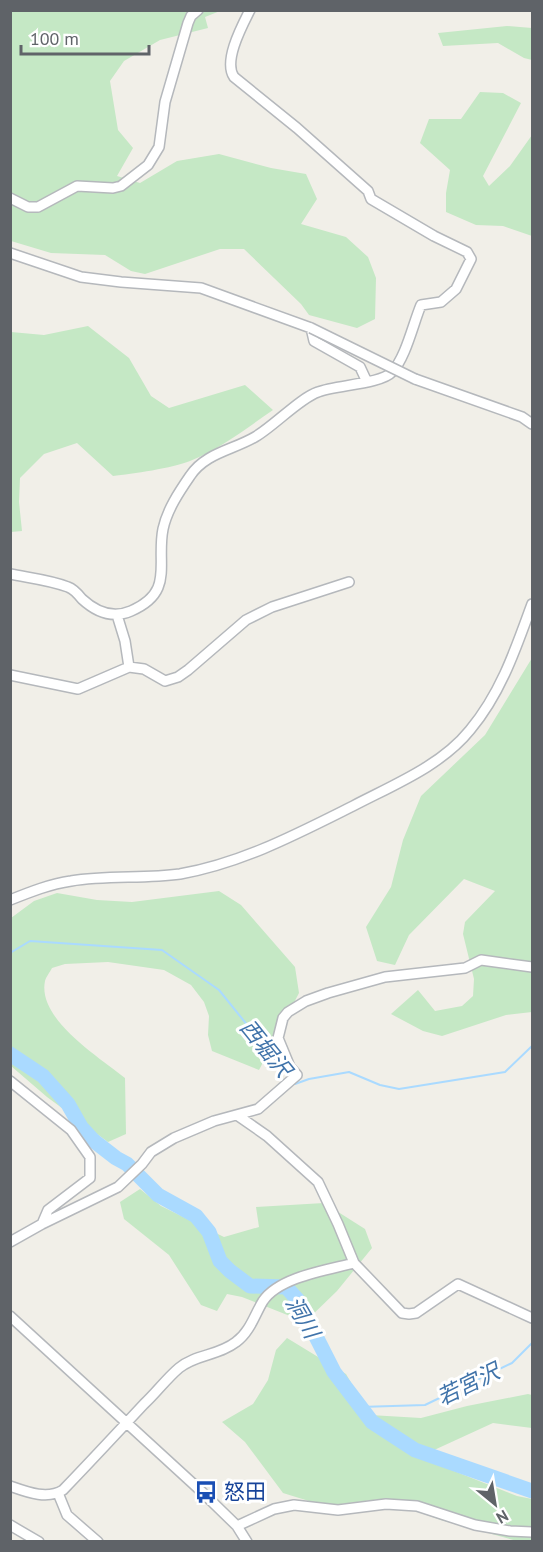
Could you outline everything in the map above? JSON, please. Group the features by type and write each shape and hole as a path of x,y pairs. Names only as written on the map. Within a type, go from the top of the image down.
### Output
{"street":[{"path":"10,198 28,207 38,207 77,186 113,188 122,186 148,165 159,147 164,108 188,23 191,16 198,10"},
{"path":"10,574 71,588 92,609 104,614 117,615 134,609 157,593 161,581 165,521 186,482 205,460 255,437 316,392 367,382 391,374 399,362 421,305 441,302 456,289 471,259 467,252 434,236 371,199 368,191 305,135 234,77 230,71 231,58 250,10"},
{"path":"10,253 81,277 201,288 311,328 415,379 522,417 532,424"},
{"path":"311,328 314,341 360,367 367,382"},
{"path":"10,675 78,689 129,667 144,669 165,681 178,677 246,620 272,607 349,582"},
{"path":"10,900 42,887 71,881 177,874 207,869 233,861 296,834 413,776 452,749 470,731 486,709 504,678 532,604"},
{"path":"117,615 125,641 129,667"},
{"path":"10,1242 118,1187 151,1152 174,1138 214,1121 258,1109 297,1075 290,1067 279,1038 283,1018 288,1012 306,1001 385,977 465,968 481,960 532,967"},
{"path":"10,1081 71,1130 90,1157 90,1178 48,1210 42,1224"},
{"path":"237,1115 267,1136 318,1182 354,1263 402,1312 416,1313 458,1284 532,1318"},
{"path":"10,1486 33,1494 55,1495 180,1367 194,1359 221,1352 239,1341 274,1288 289,1281 354,1263"},
{"path":"10,1316 237,1526 247,1542"},
{"path":"58,1493 67,1515 98,1542"},
{"path":"237,1526 274,1509 294,1505 338,1510 386,1504 417,1506 476,1525 532,1532"},
{"path":"10,1525 39,1542"}],"green space":[{"path":"11,11 220,11 205,17 208,28 160,40 124,61 110,81 118,130 133,148 117,176 140,183 177,161 219,154 271,168 306,174 317,199 301,224 346,237 368,257 376,278 375,319 357,328 309,315 301,304 244,249 220,249 145,274 131,271 105,255 51,253 11,241"},
{"path":"507,26 532,28 532,60 498,43 443,46 438,33"},
{"path":"480,92 503,93 521,103 483,176 489,186 510,166 532,135 532,236 503,226 476,225 446,212 446,193 450,170 420,143 429,119 461,119"},
{"path":"88,326 129,358 151,396 169,408 245,385 273,410 212,450 183,464 163,468 113,476 77,443 44,454 20,478 19,502 22,531 11,532 11,332 44,335"},
{"path":"532,658 532,1012 506,1015 442,1036 423,1031 391,1014 418,990 435,1011 462,1006 473,996 474,979 463,934 465,922 495,891 464,879 409,935 395,965 377,961 366,927 391,887 403,840 421,796 485,735"},
{"path":"219,891 241,905 295,967 299,993 259,1070 212,1051 208,1035 209,1016 204,1002 191,985 164,970 108,962 65,964 52,968 45,981 45,995 50,1009 60,1023 86,1048 125,1078 126,1134 108,1142 47,1097 11,1066 11,918 34,901 57,893 97,900 132,902"},
{"path":"140,1189 161,1206 224,1237 259,1227 256,1207 324,1203 365,1229 372,1248 337,1291 305,1322 242,1297 227,1294 217,1311 201,1305 169,1255 124,1219 120,1202"},
{"path":"287,1338 346,1374 370,1415 421,1418 467,1406 532,1395 532,1428 493,1423 432,1451 449,1469 517,1496 532,1499 532,1541 517,1541 441,1520 381,1499 325,1506 283,1493 245,1442 222,1422 253,1404 268,1380 276,1350"}],"waterway":[{"name":"西堀沢","path":"10,953 30,941 162,950 219,990 290,1078"},
{"name":"西堀沢","path":"294,1083 349,1072 380,1085 399,1089 505,1072 532,1046"},
{"name":"洞川","path":"10,1054 43,1076 68,1104 81,1127 94,1141 127,1164 158,1195 196,1216 209,1232 220,1261 230,1271 250,1286 286,1287 297,1299 334,1372 372,1422 415,1450 532,1491"},
{"name":"若宮沢","path":"360,1407 425,1405 512,1363 532,1343"}],"place":[{"name":"怒田","path":"206,1492"}]}
